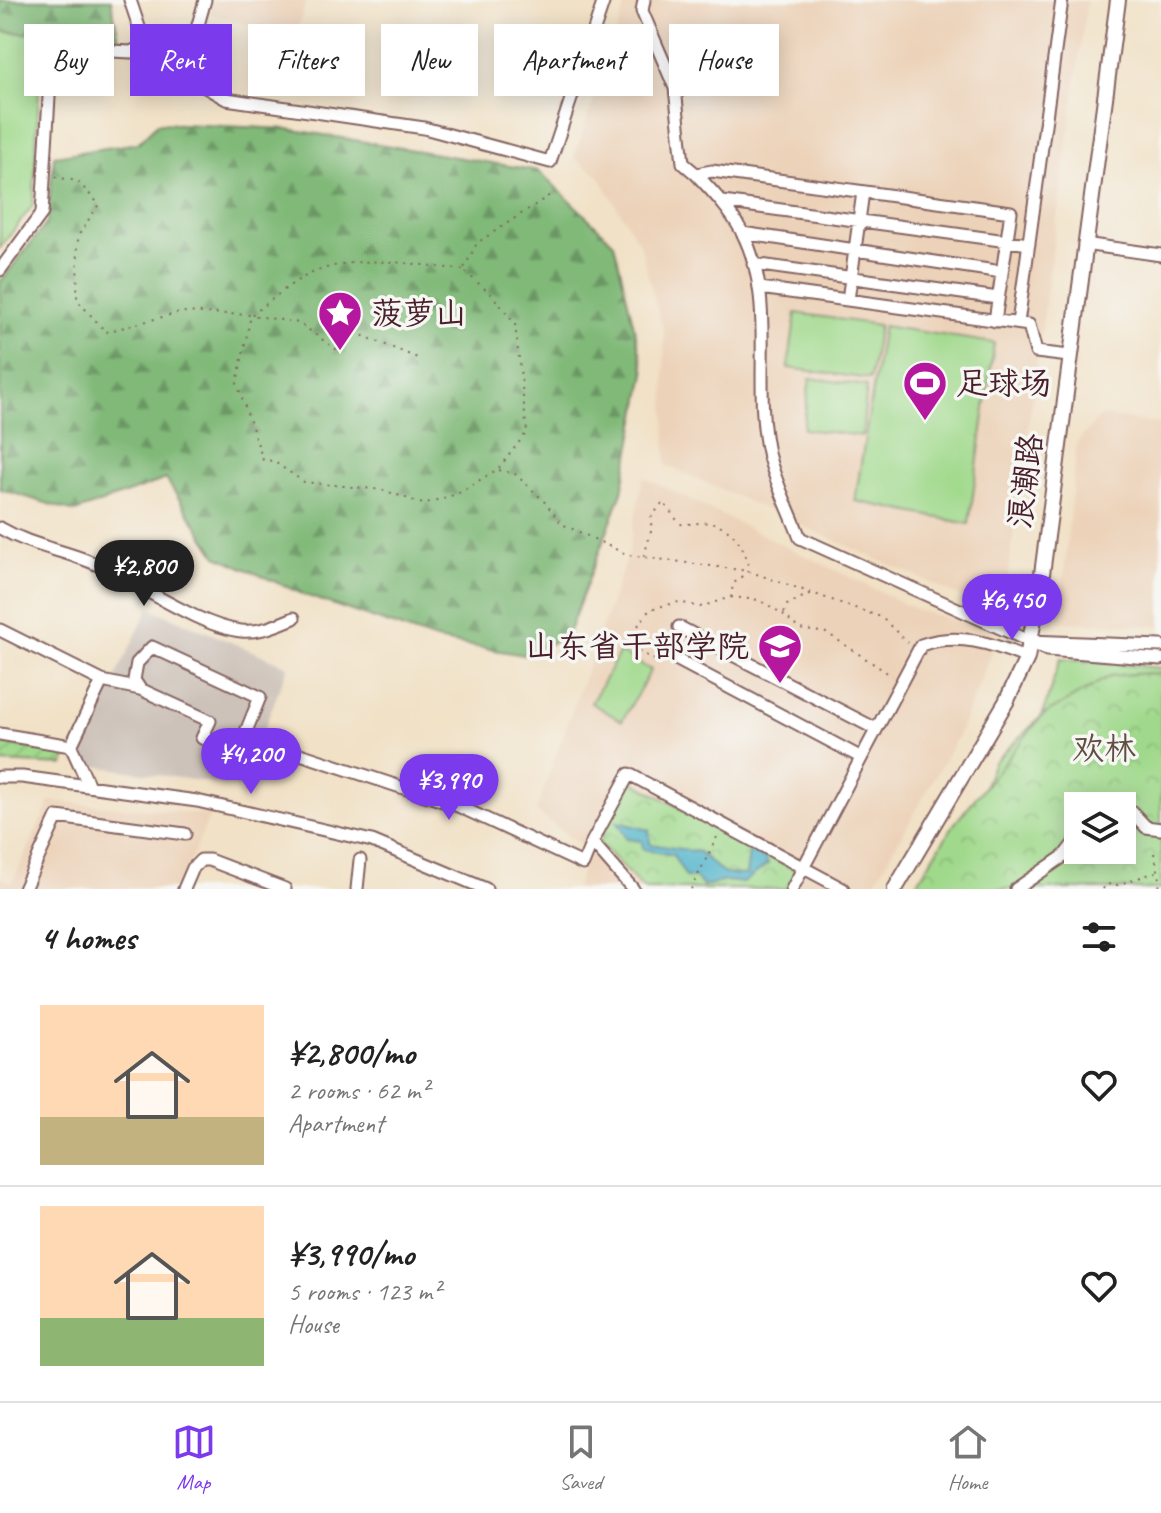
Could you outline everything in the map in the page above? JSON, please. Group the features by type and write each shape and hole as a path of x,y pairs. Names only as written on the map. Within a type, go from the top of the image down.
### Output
{"main road":[{"name":"浪潮路","path":"895,889 1006,702 1027,658 1042,574 1118,0"}],"street":[{"path":"130,0 138,24"},
{"path":"198,24 205,0"},
{"path":"221,96 424,128 550,162 604,0"},
{"path":"644,0 642,11 675,88 683,163 723,202 742,233 760,288 761,397 769,456 800,538 1047,650 1161,659"},
{"path":"1018,323 1062,0"},
{"path":"0,270 42,213 52,48 130,52"},
{"path":"696,174 712,171 1011,212 995,321"},
{"path":"848,300 863,192"},
{"path":"723,202 1029,244"},
{"path":"742,233 1002,272"},
{"path":"1084,244 1161,255"},
{"path":"753,264 998,298"},
{"path":"760,288 1029,325 1033,330 1036,352 1069,356"},
{"path":"0,528 28,544 89,561 215,624 241,631 264,630 294,618"},
{"path":"679,627 874,728"},
{"path":"0,630 102,681 140,689 210,721 202,738 218,744 245,734 260,697 152,647 137,663 134,680 140,689"},
{"path":"792,889 874,728 921,645 944,636 998,645 1027,658"},
{"path":"1029,641 1161,646"},
{"path":"668,655 860,757"},
{"path":"89,786 71,746 102,681"},
{"path":"0,734 71,746"},
{"path":"273,745 458,806 583,864 629,774 843,889"},
{"path":"0,777 197,801 372,841 486,889"},
{"path":"1136,816 1146,827 1161,829"},
{"path":"24,889 57,817 185,834"},
{"path":"592,842 633,889"},
{"path":"1016,889 1064,856"},
{"path":"184,889 193,868 201,860 209,860 285,889"},
{"path":"357,889 360,860"}],"path":[{"path":"46,175 77,181 99,204 78,236 77,300 106,332 181,312 251,315 299,323 340,352 354,332 420,359"},
{"path":"463,270 477,243 550,195"},
{"path":"381,260 463,270 492,295 515,324 527,432 498,469 457,494 423,504 383,490 304,482 273,461 263,460 237,383 251,315 302,278 341,264 381,260"},
{"path":"498,469 515,474 543,500 562,524 628,555 748,571 881,617 909,644 921,645"},
{"path":"643,557 652,528 650,519 663,502 680,524 714,523 738,540 749,558 748,571 733,584 731,597"},
{"path":"783,614 787,605 813,592"},
{"path":"655,660 625,644 650,609 679,602 700,607 731,597 759,600 783,614 799,629 827,633 900,681"},
{"path":"691,889 723,825"},
{"path":"1154,853 1159,871 1159,889"},
{"path":"1103,889 1106,884 1117,885 1159,871"}],"shaded area":[{"path":"213,0 307,0 299,24 248,25 208,13"},
{"path":"627,0 1087,0 1005,596 991,610 666,465 664,334 640,245 599,176 574,158 595,96 653,96 653,24 619,24"},
{"path":"1100,416 1161,424 1161,626 1059,622 1077,443"},
{"name":"山东省干部学院","path":"643,477 917,610 1000,632 957,738 871,889 576,889 587,850 536,811 628,555"},
{"path":"149,608 288,666 242,787 74,763"},
{"path":"50,801 210,815 178,889 0,889 0,877 12,883"}],"green space":[{"path":"0,0 111,0 119,39 114,39 114,24 24,24 24,33 0,29"},
{"path":"0,29 24,32 24,96 39,96 33,205 0,248"},
{"path":"158,123 288,129 539,171 614,243 645,373 622,492 567,636 524,655 436,640 305,595 217,556 166,479 75,512 0,489 0,282 47,223 54,156 138,143"},
{"path":"796,313 879,325 870,379 788,368"},
{"name":"足球场","path":"883,326 994,343 969,524 855,501"},
{"path":"810,378 867,386 862,436 803,429"},
{"path":"620,652 651,670 622,721 591,703"},
{"path":"1060,659 1161,668 1161,675 1110,676 1085,692 984,787 994,762 1042,716"},
{"name":"欢林","path":"1161,675 1161,889 913,889 955,823 1042,716 1110,676"},
{"path":"0,743 66,754 64,765 0,762"},
{"path":"631,781 797,871 786,889 644,889 598,842"}],"water":[{"path":"617,822 649,830 650,844 699,852 724,874 746,875 749,853 761,851 768,864 743,883 726,881 703,886 696,878 686,877 673,855 643,849 642,841 627,839"}],"place":[{"name":"菠萝山","path":"340,352"},
{"name":"足球场","path":"925,422"},
{"name":"山东省干部学院","path":"780,685"}]}
